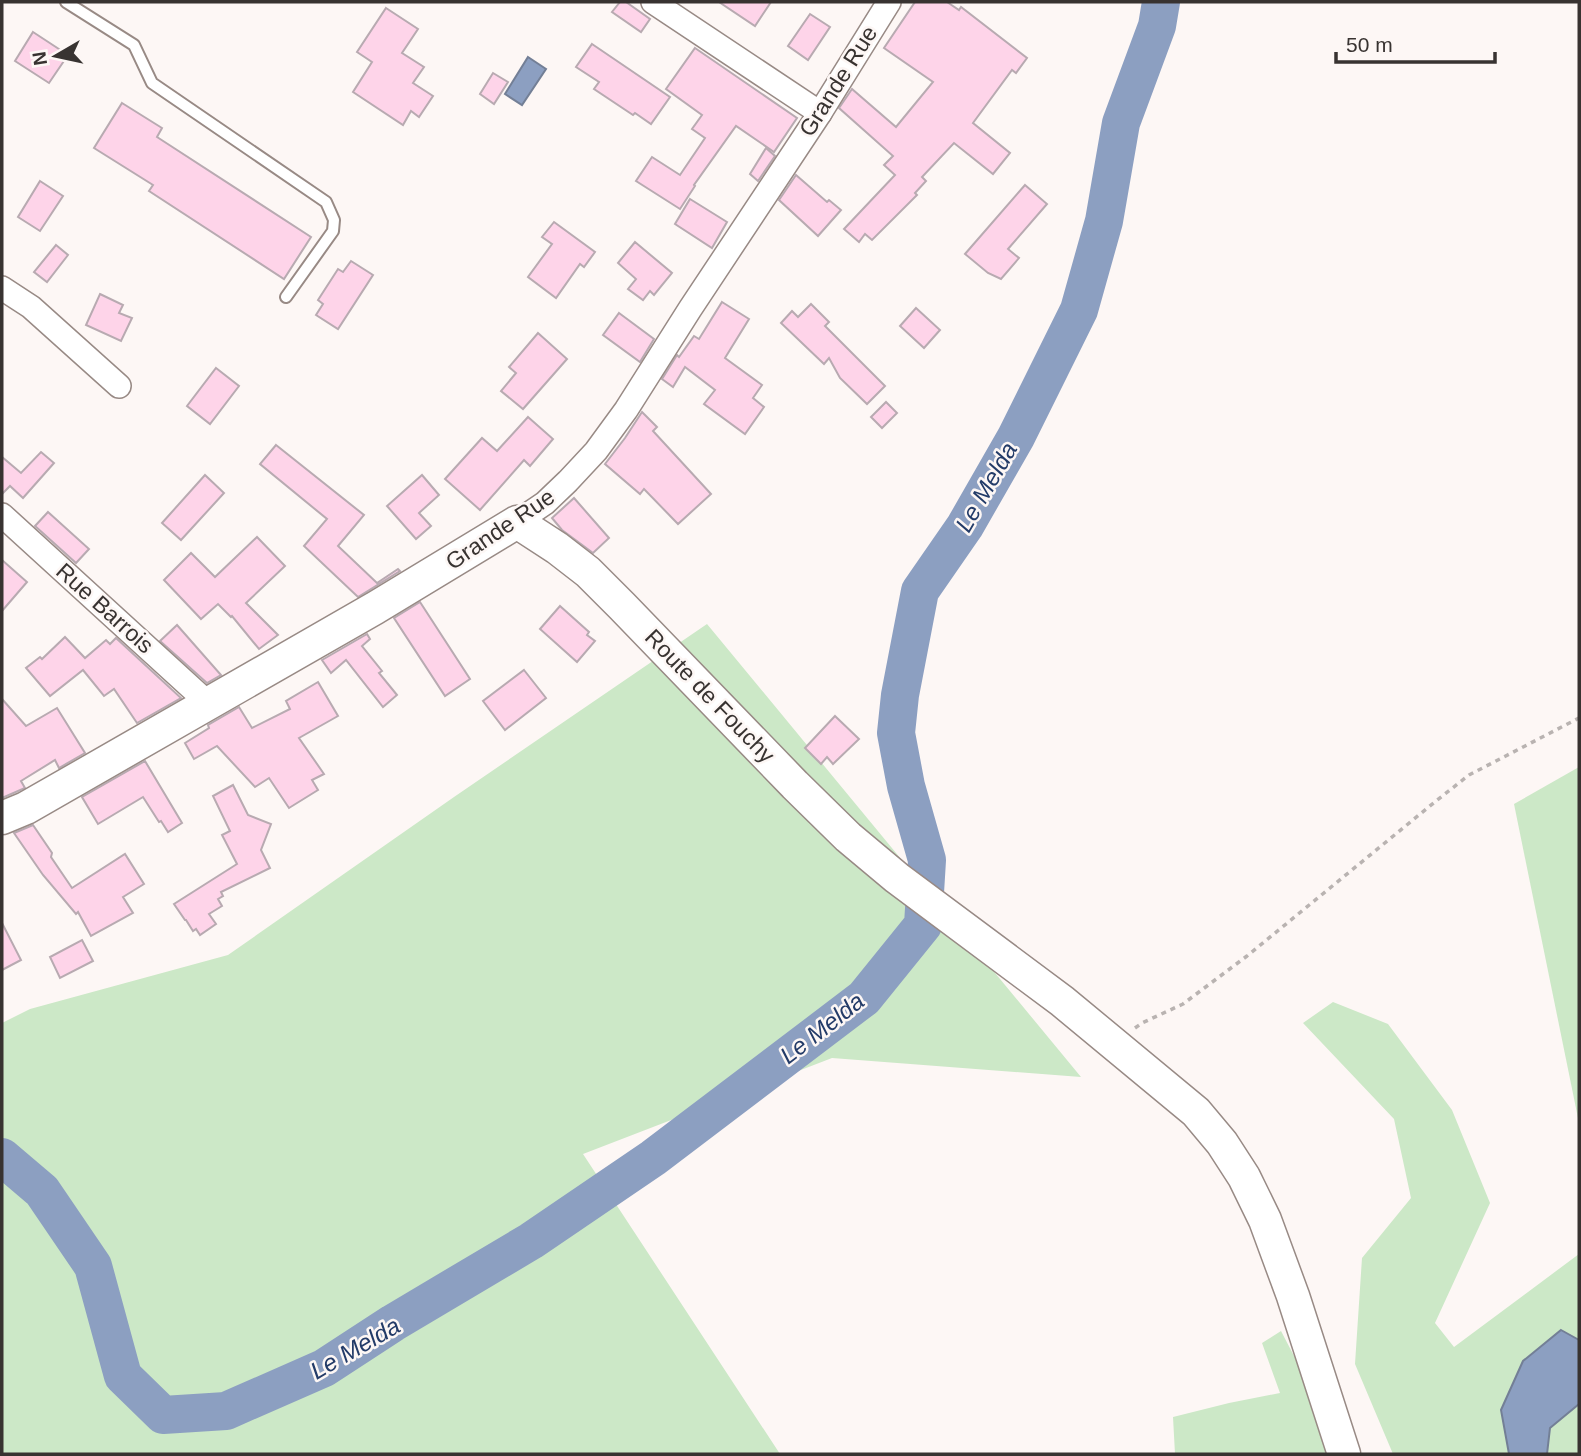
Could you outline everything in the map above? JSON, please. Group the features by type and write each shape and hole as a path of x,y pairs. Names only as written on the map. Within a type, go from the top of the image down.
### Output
{"street":[{"path":"653,2 820,113"},
{"name":"Grande Rue","path":"2,818 26,808 375,608 545,503 596,451 626,410 820,113 889,2"},
{"path":"2,288 31,307 119,386"},
{"name":"Rue Barrois","path":"2,515 208,703"},
{"name":"Route de Fouchy","path":"517,522 588,572 848,837 897,878 1062,1001 1196,1112 1222,1143 1244,1177 1265,1220 1293,1296 1344,1454"}],"lane":[{"path":"65,2 134,46 152,83 326,202 334,220 333,231 286,297"}],"path":[{"path":"1113,1044 1142,1023 1183,1004 1247,956 1469,775 1579,718"}],"green space":[{"path":"707,624 1081,1077 832,1058 583,1154 780,1454 2,1454 2,1023 30,1009 228,955"},
{"path":"1579,767 1579,1123 1514,804"},
{"path":"1333,1002 1388,1024 1452,1110 1490,1203 1435,1323 1454,1347 1579,1254 1579,1454 1393,1454 1355,1364 1362,1258 1411,1198 1394,1119 1303,1023"},
{"path":"1281,1331 1304,1375 1327,1454 1175,1454 1173,1417 1280,1393 1262,1343"}],"water":[{"path":"528,57 546,69 522,105 505,94"},
{"path":"1561,1330 1579,1340 1579,1404 1550,1428 1547,1454 1509,1454 1501,1410 1523,1361"}],"building":[{"path":"620,2 626,2 650,19 641,32 612,12"},
{"path":"719,2 771,2 755,26"},
{"path":"915,2 947,2 959,10 961,7 1027,58 1016,73 1012,70 973,123 1010,153 993,174 954,143 922,177 926,181 915,193 917,195 872,240 865,234 859,242 844,229 895,175 884,165 893,156 839,108 852,89 896,127 933,82 884,48"},
{"path":"386,8 418,29 402,53 424,67 413,83 433,96 419,117 411,111 403,125 353,92 372,62 357,52"},
{"path":"810,14 830,27 808,60 788,46"},
{"path":"33,32 68,55 49,83 15,61"},
{"path":"592,44 670,97 651,124 594,89 599,82 576,67"},
{"path":"695,48 797,118 774,152 736,126 680,209 636,181 652,157 680,175 705,138 692,129 702,115 666,89"},
{"path":"493,73 508,82 494,104 480,94"},
{"path":"122,103 162,128 157,137 311,237 284,279 149,191 153,185 94,148"},
{"path":"766,148 775,156 758,181 750,174"},
{"path":"796,175 827,202 829,200 841,210 818,236 779,200"},
{"path":"40,181 63,196 40,231 18,217"},
{"path":"1025,185 1047,204 1008,249 1019,258 1001,279 988,273 965,254"},
{"path":"690,199 727,222 712,248 675,224"},
{"path":"554,222 595,252 584,267 580,264 556,298 528,277 552,244 542,237"},
{"path":"635,242 672,273 654,295 650,291 643,300 628,289 636,279 618,263"},
{"path":"56,245 68,255 47,282 34,272"},
{"path":"351,261 373,275 338,329 316,315 323,304 318,300 338,269 343,272"},
{"path":"100,294 123,305 119,313 132,318 121,341 86,325"},
{"path":"722,302 749,319 725,358 762,385 753,398 764,407 745,434 704,404 715,390 685,367 673,387 662,379 677,355 679,357 694,336 699,339"},
{"path":"811,304 829,322 825,326 885,386 867,404 840,378 829,358 824,364 781,323 792,311 798,317"},
{"path":"916,308 940,330 924,348 900,326"},
{"path":"619,313 654,339 640,362 603,335"},
{"path":"538,333 567,359 523,409 501,391 516,373 509,367"},
{"path":"216,368 239,386 210,424 187,406"},
{"path":"886,402 897,413 882,428 871,417"},
{"path":"642,412 657,427 653,431 711,494 678,524 644,489 640,494 605,464"},
{"path":"528,417 553,439 530,466 524,460 480,510 445,479 482,438 497,451"},
{"path":"276,445 364,515 338,546 377,583 398,569 400,571 358,597 304,546 327,519 260,464"},
{"path":"41,452 54,463 23,498 10,486 2,494 2,457 21,473"},
{"path":"205,475 224,493 181,540 162,523"},
{"path":"422,475 439,495 419,513 431,526 416,539 387,506"},
{"path":"574,498 609,538 593,553 562,530 552,518"},
{"path":"48,512 89,549 76,563 35,526"},
{"path":"257,537 285,566 246,603 278,635 259,649 232,616 218,604 201,619 164,580 191,553 215,577"},
{"path":"2,560 27,582 2,611"},
{"path":"420,602 470,679 445,696 394,618"},
{"path":"560,606 589,632 587,635 595,641 577,662 540,629"},
{"path":"177,625 221,675 207,683 160,641"},
{"path":"367,634 370,639 362,646 397,695 383,707 346,660 331,673 322,660"},
{"path":"65,637 85,658 106,640 110,644 116,638 181,698 137,723 114,689 104,696 83,670 50,696 26,668 40,657 42,659"},
{"path":"524,670 546,698 505,730 483,701"},
{"path":"318,682 338,716 299,738 324,774 312,780 318,790 289,808 269,778 255,787 217,746 194,759 185,743 209,728 208,725 239,707 252,728 290,709 286,701"},
{"path":"2,699 26,726 57,708 85,753 59,768 55,760 21,781 25,788 2,798"},
{"path":"835,716 859,739 833,764 827,757 821,764 805,748"},
{"path":"145,761 182,823 168,832 143,797 98,824 82,797"},
{"path":"233,785 248,815 271,824 261,850 270,868 221,892 223,896 218,899 222,906 209,914 216,924 200,935 196,929 193,931 174,904 237,864 222,835 230,831 213,796"},
{"path":"33,825 72,888 125,854 144,884 123,897 133,913 91,936 78,912 76,914 43,875 14,833"},
{"path":"2,923 21,960 2,970"},
{"path":"82,940 93,961 60,978 50,957"}],"waterway":[{"name":"Le Melda","path":"2,1157 42,1191 93,1266 123,1376 163,1415 226,1411 324,1368 393,1323 531,1241 653,1158 864,998 923,925 927,860 906,786 896,733 900,695 920,591 965,526 1016,437 1079,310 1104,221 1121,123 1157,26 1161,2"}]}
